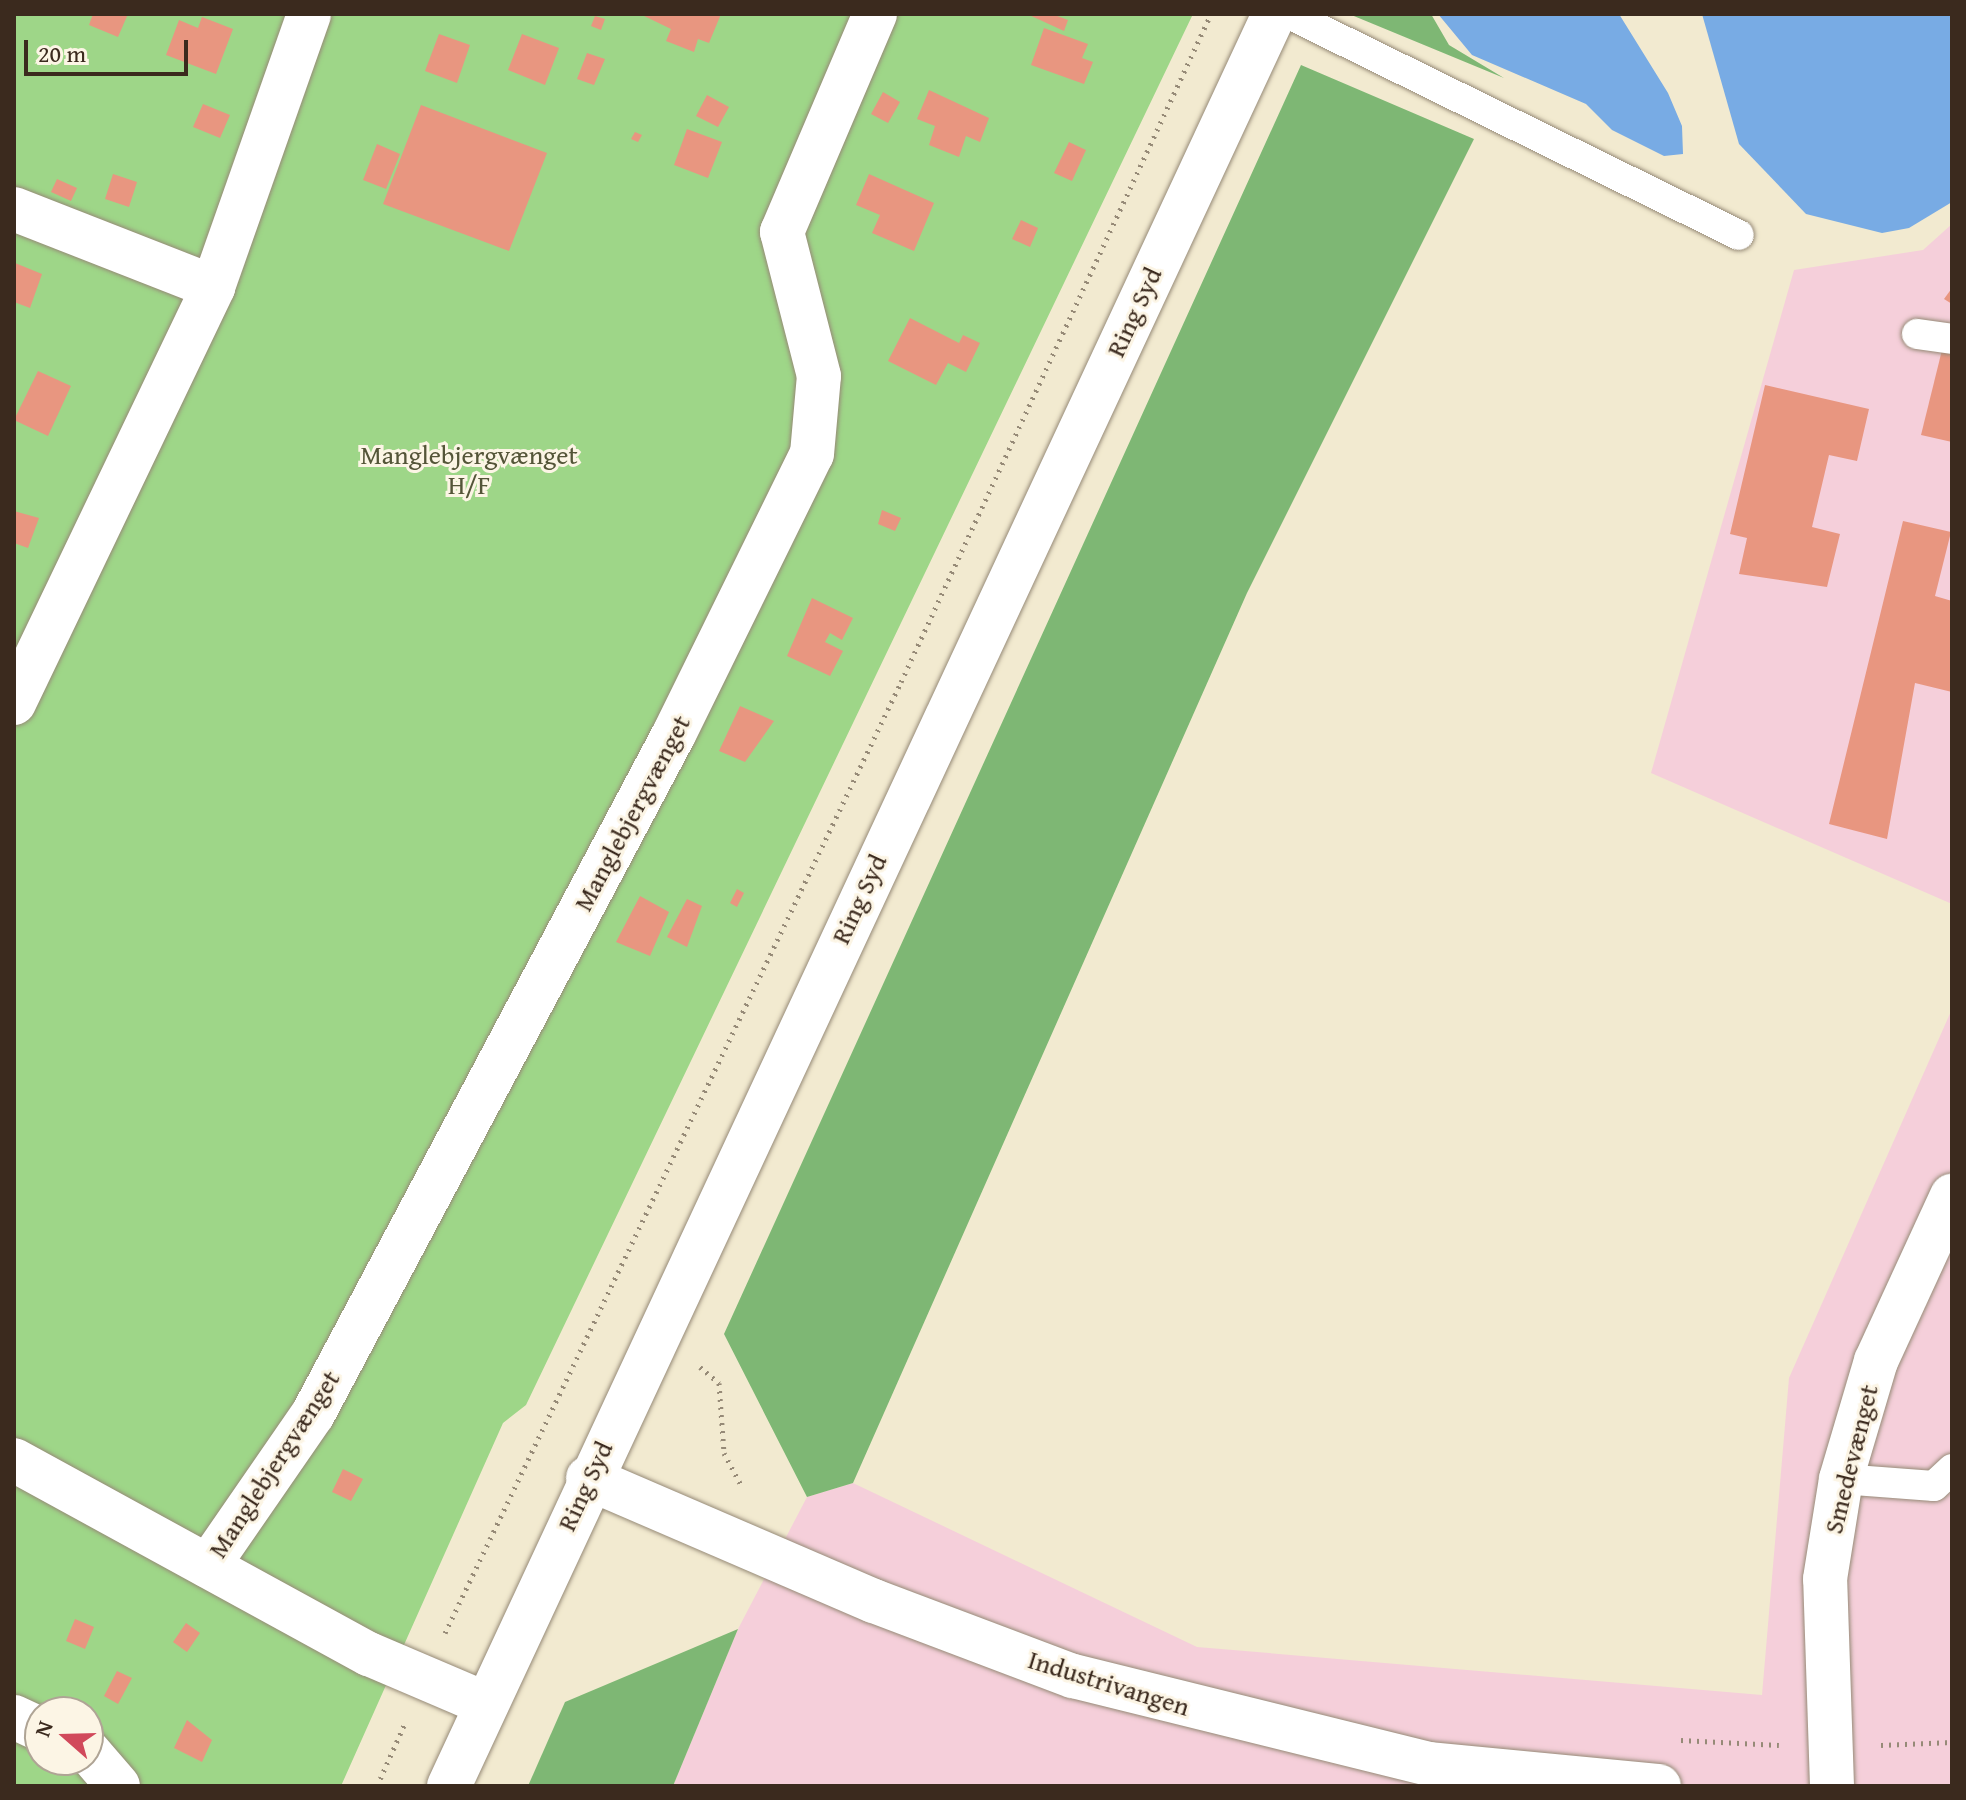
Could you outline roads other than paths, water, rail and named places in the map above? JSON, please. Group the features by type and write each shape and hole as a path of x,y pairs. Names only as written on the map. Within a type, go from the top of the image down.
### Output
{"street":[{"path":"14,703 213,287 309,14"},
{"name":"Manglebjergvænget","path":"208,1566 313,1414 674,734 812,454 819,376 782,232 875,14"},
{"name":"Ring Syd","path":"449,1786 650,1344 1274,14"},
{"path":"14,209 213,287"},
{"name":"Smedevænget","path":"1832,1767 1825,1579 1841,1479 1876,1361 1952,1196"},
{"name":"Manglebjergvænget","path":"14,1460 424,1679 486,1704"},
{"name":"Industrivangen","path":"588,1478 874,1601 1073,1676 1427,1775 1659,1786"},
{"path":"104,1770 118,1786"}],"lane":[{"path":"1289,14 1739,235"},
{"path":"1917,334 1952,339"},
{"path":"1841,1479 1934,1486 1952,1469"}],"water":[{"path":"1438,14 1619,14 1668,93 1682,126 1683,154 1664,156 1612,130 1586,104 1472,55"},
{"path":"1702,14 1952,14 1952,202 1909,228 1882,233 1806,214 1739,144"}],"park label":[{"name":"Manglebjergvænget H/F","path":"469,470"}]}
